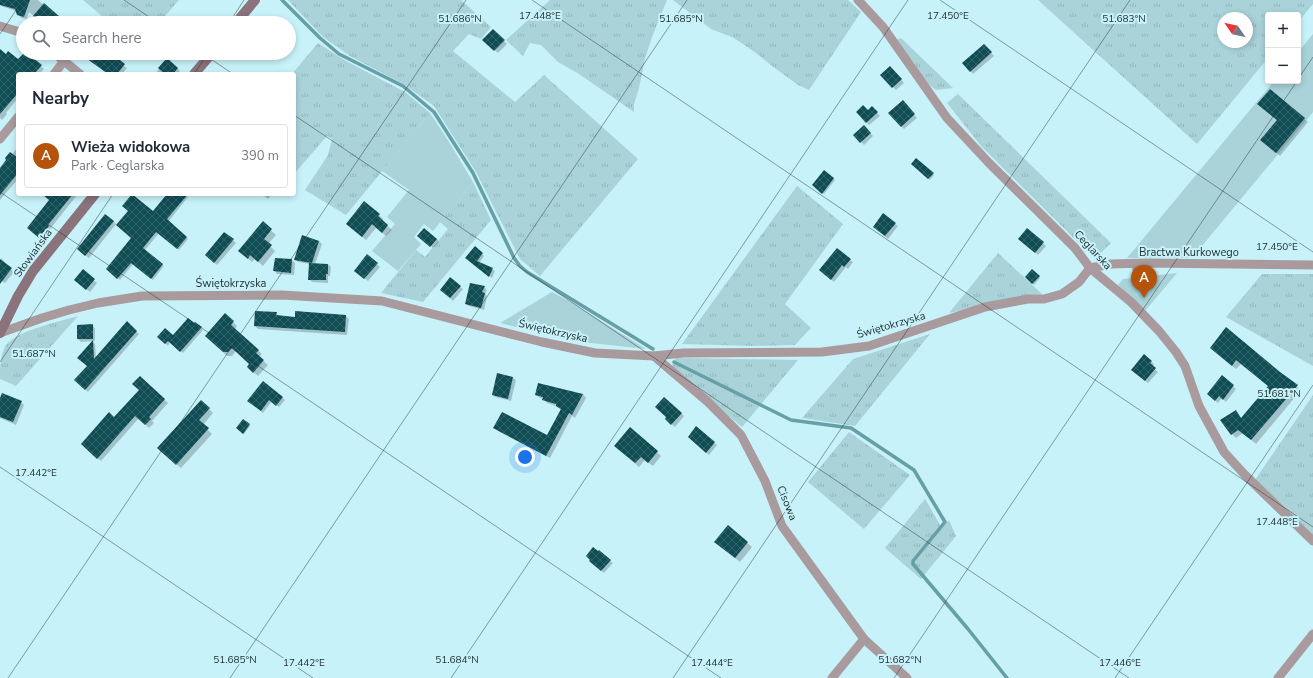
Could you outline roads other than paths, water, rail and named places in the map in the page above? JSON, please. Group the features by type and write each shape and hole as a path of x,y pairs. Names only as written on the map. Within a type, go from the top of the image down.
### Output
{"street":[{"path":"242,16 255,0"},
{"name":"Ceglarska","path":"858,0 882,27 947,118 989,163 1076,248 1090,268 1131,302 1159,331 1186,366 1200,406 1224,452 1244,474 1313,541"},
{"path":"0,26 16,31"},
{"path":"196,72 206,60"},
{"path":"56,72 64,61 78,72"},
{"path":"0,139 16,119"},
{"name":"Słowiańska","path":"0,333 18,296 33,271 93,196"},
{"name":"Bractwa Kurkowego","path":"1090,268 1111,264 1313,265"},
{"path":"1136,264 1138,274"},
{"name":"Świętokrzyska","path":"0,333 69,310 98,303 142,296 282,295 382,301 595,354 656,358 683,353 822,352 869,346 985,307 1028,299 1044,299 1062,294 1079,282 1090,268"},
{"name":"Cisowa","path":"656,358 708,402 741,435 765,481 782,526 864,639 907,678"},
{"path":"1278,678 1313,634"},
{"path":"832,678 864,639"}],"waterway":[{"path":"282,0 320,38 339,54 403,86 434,112 473,173 514,258 520,266 527,272 653,349"},
{"path":"674,362 791,420 851,428 914,470 945,522 913,561 913,564 1007,678"}],"place":[{"name":"Wieża widokowa","path":"1144,298"}]}
